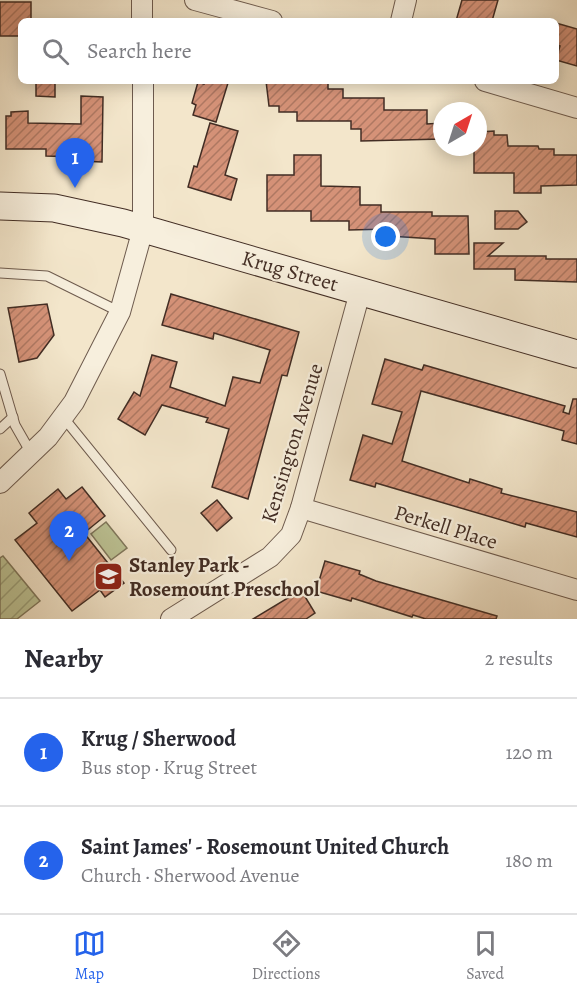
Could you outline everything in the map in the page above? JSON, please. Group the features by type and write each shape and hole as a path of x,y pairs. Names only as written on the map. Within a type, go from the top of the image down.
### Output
{"street":[{"path":"142,0 142,18"},
{"path":"195,0 261,18"},
{"path":"402,18 406,0"},
{"path":"0,483 63,417 98,358 120,312 143,229 143,84"},
{"path":"494,84 577,108"},
{"name":"Krug Street","path":"0,206 54,208 143,229 577,354"},
{"name":"Kensington Avenue","path":"171,619 270,557 291,535 301,508 360,292"},
{"name":"Perkell Place","path":"301,508 577,590"}],"lane":[{"path":"0,273 47,276 120,312"},
{"path":"0,374 13,417 31,453"},
{"path":"0,429 13,417"},
{"path":"63,417 171,550"}],"green space":[{"path":"106,522 127,548 111,560 91,534"},
{"path":"3,556 40,601 17,619 0,619 0,558"}],"building":[{"path":"462,0 498,0 493,18 457,18"},
{"path":"0,2 31,2 31,18 18,18 18,36 0,36"},
{"path":"559,24 577,29 577,66 559,61"},
{"path":"36,84 55,84 55,97 36,96"},
{"path":"197,84 228,84 216,122 193,115 196,105 192,103"},
{"path":"266,84 328,84 328,89 343,89 343,98 384,98 384,110 427,110 427,124 433,124 433,139 361,141 361,129 351,129 351,121 297,121 297,112 279,112 279,106 269,106"},
{"path":"81,96 103,97 102,162 80,161 80,157 46,156 46,149 6,149 6,116 11,116 11,112 28,111 28,123 81,124"},
{"path":"210,123 238,131 225,175 237,179 231,200 188,187 194,166 197,167"},
{"path":"487,131 494,131 494,135 507,135 508,146 538,146 539,149 554,149 554,155 577,155 577,185 541,186 541,193 514,193 514,173 474,173 474,156 487,156"},
{"path":"294,155 321,155 321,186 360,187 360,205 381,205 381,212 432,212 432,216 468,216 469,254 435,254 435,239 389,236 389,229 349,230 349,221 311,221 311,211 267,211 267,175 294,175"},
{"path":"495,211 518,211 527,222 518,229 495,229"},
{"path":"474,243 503,243 488,256 546,256 546,259 577,259 577,282 515,280 515,269 474,269"},
{"path":"171,294 299,332 287,376 282,375 248,499 212,487 229,429 206,422 208,418 162,405 145,435 118,419 134,392 140,396 152,355 177,362 170,387 225,406 233,377 260,383 270,350 214,333 213,339 162,325"},
{"path":"47,304 54,335 37,358 19,362 8,308"},
{"path":"385,359 422,370 424,365 565,406 563,412 569,414 573,399 577,399 577,444 562,440 564,431 421,391 402,461 469,483 470,479 502,489 501,493 577,512 577,537 526,523 525,527 376,483 375,487 350,480 363,435 392,444 402,412 372,404"},
{"path":"82,487 105,516 84,533 124,583 105,597 100,590 72,611 15,540 37,523 29,513 58,489 66,499"},
{"path":"217,500 232,518 217,531 201,513"},
{"path":"325,561 360,571 359,574 376,581 497,616 496,619 426,619 413,615 412,617 352,598 351,601 316,591"},
{"path":"301,590 315,613 306,619 253,619"}],"place":[{"name":"Krug / Sherwood","path":"75,188"},
{"name":"Saint James' - Rosemount United Church","path":"69,561"},
{"name":"Stanley Park - Rosemount Preschool","path":"108,577"}]}
